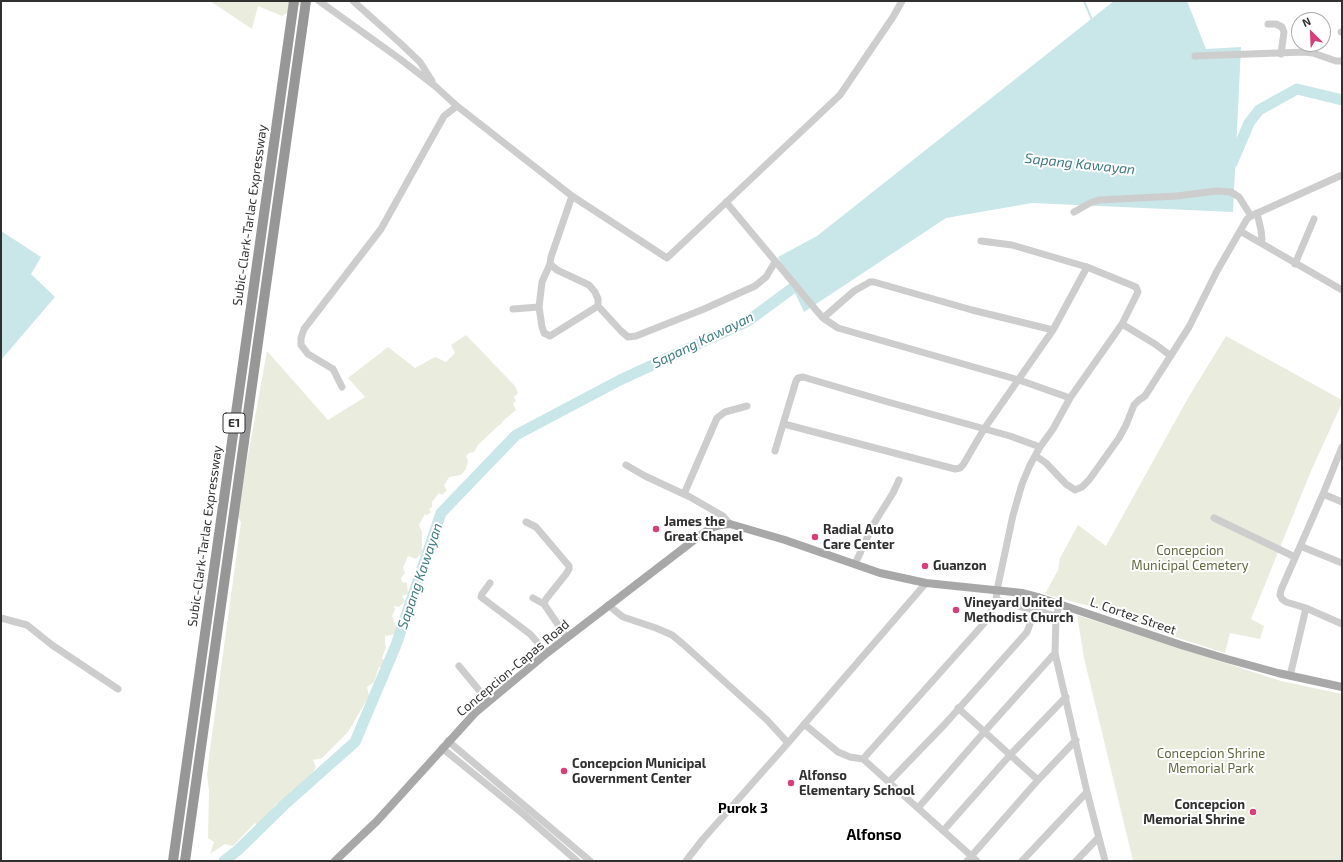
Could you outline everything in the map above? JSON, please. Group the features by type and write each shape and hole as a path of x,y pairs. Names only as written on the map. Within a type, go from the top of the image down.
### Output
{"highway":[{"name":"Subic-Clark-Tarlac Expressway","path":"173,861 294,1"},
{"name":"Subic-Clark-Tarlac Expressway","path":"185,861 306,1"}],"main road":[{"name":"L. Cortez Street","path":"730,524 785,540 880,573 926,583 1023,593 1060,603 1181,645 1290,676 1342,687"},
{"name":"Concepcion-Capas Road","path":"335,861 377,822 442,748 488,701 608,605 702,534 711,528 730,524"}],"street":[{"path":"319,1 400,59 435,86 457,106 572,196 667,258 840,95 893,17 902,1"},
{"path":"353,1 420,62 435,86"},
{"path":"1268,24 1282,26 1284,32 1281,54"},
{"path":"1195,56 1313,53 1336,61 1342,61"},
{"path":"342,387 333,369 308,354 301,345 301,338 304,328 381,229 444,116 457,106"},
{"path":"1036,456 1046,463 1066,484 1075,490 1082,487 1089,480 1119,438 1134,405 1145,396 1189,327 1217,271 1247,219 1342,175"},
{"path":"1074,212 1099,200 1177,196 1216,191 1231,192 1236,194 1254,215 1261,230 1261,244"},
{"path":"572,196 551,257 550,264 542,282 539,307 544,333 550,336 598,306"},
{"path":"726,202 777,265 823,318 838,328 1019,380 1070,398"},
{"path":"1295,264 1314,219"},
{"path":"1240,231 1342,290"},
{"path":"863,759 987,620 996,600 1013,515 1020,490 1030,465 1040,447 1053,429 1070,398 1122,324 1138,292 1136,287 1087,267 1012,246 981,241"},
{"path":"550,264 557,270 589,285 596,292 598,306 621,332 628,337 636,336 704,309 755,286 777,265"},
{"path":"784,424 955,468 963,465 984,429 1053,330 1087,267"},
{"path":"823,318 854,291 870,282 874,282 972,310 1053,330"},
{"path":"513,308 539,307"},
{"path":"1122,324 1156,344 1170,356"},
{"path":"775,451 796,381 798,378 803,377 1010,436 1040,447"},
{"path":"684,494 717,418 725,412 747,406"},
{"path":"1342,447 1280,595 1286,602 1306,608 1342,624"},
{"path":"626,465 645,476 684,494 723,516 730,524"},
{"path":"854,564 873,525 893,492 898,480"},
{"path":"1323,494 1342,502"},
{"path":"1214,518 1295,557"},
{"path":"526,522 536,527 568,566 566,574 546,599 544,604"},
{"path":"1300,546 1342,563"},
{"path":"490,583 481,597 530,634 547,654"},
{"path":"686,861 703,839 926,583"},
{"path":"533,598 544,604 567,638"},
{"path":"996,600 1056,616"},
{"path":"1060,603 1056,616 1055,654 1098,838 1105,861"},
{"path":"608,605 623,617 672,635 767,720 788,742"},
{"path":"1290,676 1306,608"},
{"path":"889,782 945,724 1027,632 1035,610"},
{"path":"1,618 27,625 118,689"},
{"path":"918,808 1055,654"},
{"path":"459,666 488,701"},
{"path":"943,831 1011,754 1066,697"},
{"path":"958,708 1011,754 1038,780"},
{"path":"804,724 838,752 850,757 863,759 972,859 1038,780 1076,740"},
{"path":"448,742 590,861"},
{"path":"442,748 522,813 577,861"},
{"path":"1022,861 1087,792"},
{"path":"1076,861 1098,838"}],"green space":[{"path":"210,1 307,1 282,16 258,6 252,29"},
{"path":"466,335 515,386 518,393 514,397 516,401 513,404 516,410 478,445 474,452 469,453 466,456 468,461 466,469 461,475 449,477 444,486 447,490 442,495 439,493 432,502 432,507 429,509 431,512 427,515 425,514 419,525 422,532 422,553 416,559 408,556 403,568 405,573 401,578 402,582 407,583 408,594 402,596 405,601 399,607 394,606 395,609 392,616 398,634 385,636 386,648 382,658 386,663 384,668 379,667 374,682 367,687 369,696 348,732 322,758 313,760 316,767 308,780 300,785 301,788 298,790 296,789 291,791 290,797 276,804 259,826 255,823 233,846 225,844 210,854 214,842 208,838 209,790 207,775 241,522 237,516 267,351 328,420 365,397 348,378 388,347 415,368 435,357 446,362 455,353 451,345"},
{"name":"Concepcion Municipal Cemetery","path":"1226,336 1342,400 1342,403 1311,471 1251,619 1264,626 1260,639 1230,633 1225,653 1147,628 1089,606 1045,594 1058,570 1060,558 1078,525 1106,546 1188,398"},
{"name":"Concepcion Shrine Memorial Park","path":"1077,615 1281,681 1342,694 1342,861 1133,861 1084,658"}],"water":[{"path":"1114,1 1187,1 1206,49 1241,47 1233,212 1032,203 946,218 804,312 778,257 817,236"},
{"path":"1,231 41,257 31,274 55,297 1,360"}],"waterway":[{"path":"1084,1 1092,20"},
{"name":"Sapang Kawayan","path":"1228,164 1232,163 1249,123 1259,110 1297,89 1342,100"},
{"name":"Sapang Kawayan","path":"224,861 238,850 283,806 355,742 396,645 441,513 516,435 620,380 748,321 805,279"}],"place":[{"name":"James the Great Chapel","path":"656,529"},
{"name":"Radial Auto Care Center","path":"815,537"},
{"name":"Guanzon","path":"925,566"},
{"name":"Vineyard United Methodist Church","path":"956,610"},
{"name":"Concepcion Municipal Government Center","path":"564,771"},
{"name":"Alfonso Elementary School","path":"791,783"},
{"name":"Concepcion Memorial Shrine","path":"1253,812"}],"district":[{"name":"Purok 3","path":"743,808"},
{"name":"Alfonso","path":"874,835"}]}
